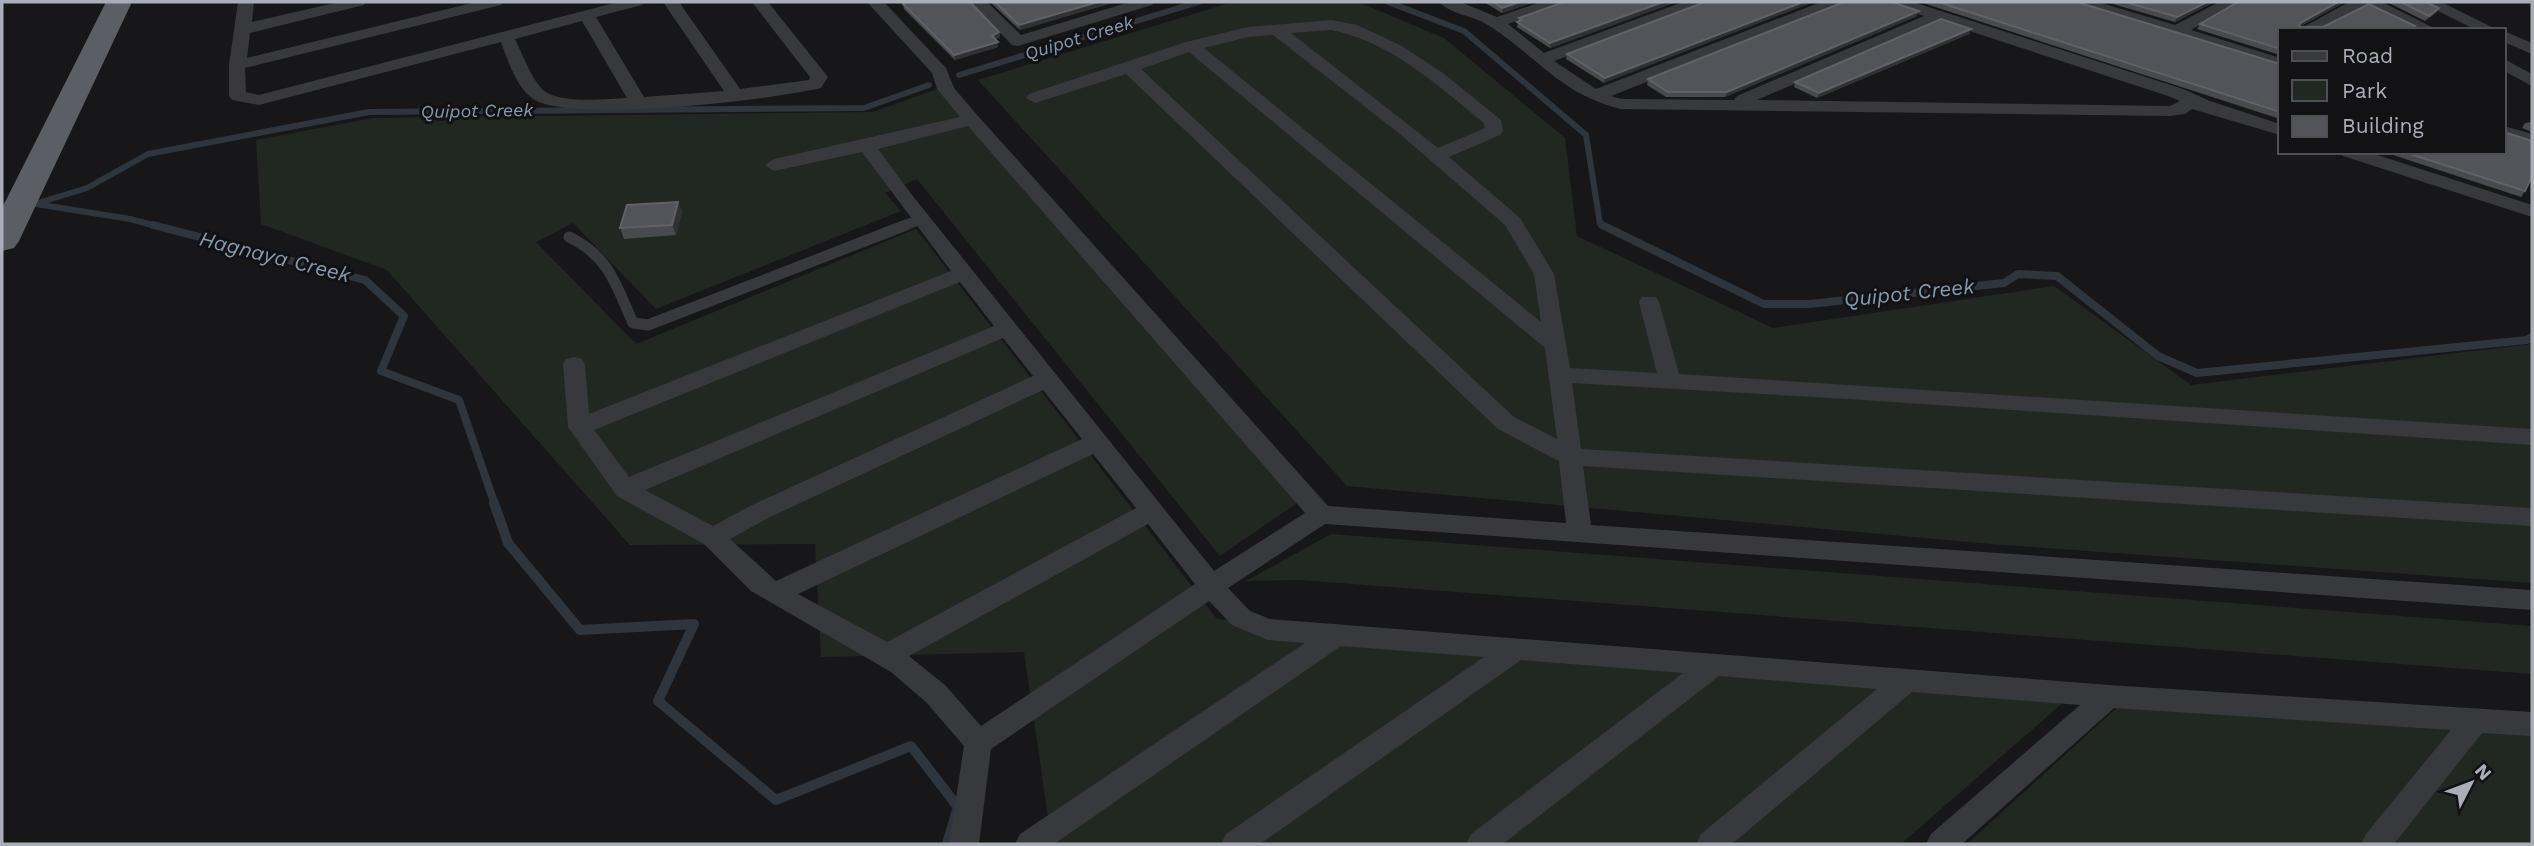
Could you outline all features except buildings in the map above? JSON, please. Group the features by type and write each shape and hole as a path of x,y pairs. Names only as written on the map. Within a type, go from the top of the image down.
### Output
{"highway":[{"path":"2,204 104,2"},
{"path":"2,241 119,2"}],"street":[{"path":"246,2 245,29 235,79 239,96 259,100 636,2"},
{"path":"245,29 358,2"},
{"path":"237,65 495,2"},
{"path":"671,2 734,93"},
{"path":"506,36 528,80 541,98 561,103 638,102 815,84 819,77 760,2"},
{"path":"874,2 943,80 972,120 1321,515"},
{"path":"978,2 1018,41 1146,2"},
{"path":"1072,2 1089,18"},
{"path":"1447,2 1495,23 1541,60 1595,96 1621,104 2170,111 2179,110 2188,103 2204,105"},
{"path":"1495,23 1556,2"},
{"path":"1541,60 1697,2"},
{"path":"1595,96 1835,2"},
{"path":"1898,2 2177,93 2204,105 2278,129"},
{"path":"2177,31 2230,2"},
{"path":"2310,28 2361,2"},
{"path":"2370,2 2426,28"},
{"path":"2428,2 2486,28"},
{"path":"2090,3 2278,62"},
{"path":"587,15 638,102"},
{"path":"1734,104 1939,15"},
{"path":"1035,98 1192,46 1248,32 1330,25 1366,32 1440,80 1492,120 1494,131 1436,156"},
{"path":"1277,30 1436,156 1513,222 1544,274 1580,535"},
{"path":"2506,37 2532,49"},
{"path":"2256,56 2278,44"},
{"path":"1192,46 1555,345"},
{"path":"2506,65 2532,81"},
{"path":"1129,67 1507,423 1571,457 2532,517"},
{"path":"774,165 972,120"},
{"path":"2506,132 2532,140"},
{"path":"867,146 1210,585 1241,618 1268,629 2109,696 2532,724"},
{"path":"2355,154 2532,212"},
{"path":"579,427 964,273"},
{"path":"1649,302 1670,381"},
{"path":"625,491 643,480 1007,328"},
{"path":"574,364 579,427 625,491 713,537 760,584 906,666 950,708 978,743 964,844"},
{"path":"1560,375 2532,436"},
{"path":"713,537 759,512 1047,379"},
{"path":"775,593 1097,442"},
{"path":"887,654 1151,511"},
{"path":"978,743 1078,678 1210,585 1321,515 2532,600"},
{"path":"1030,844 1338,634"},
{"path":"1236,844 1516,649"},
{"path":"1481,844 1715,664"},
{"path":"1711,844 1907,680"},
{"path":"1941,844 2109,696"},
{"path":"2376,844 2476,720"}],"lane":[{"path":"569,237 588,246 606,264 633,323 648,325 922,219"}],"green space":[{"path":"1358,2 1444,38 1565,138 1577,236 1773,328 2054,286 2191,385 2532,344 2532,583 1991,544 1347,486 978,80 1226,4"},
{"path":"937,89 1297,503 1220,556 917,179 885,193 901,211 656,309 573,223 536,242 636,344 916,229 1217,619 2066,700 1901,844 1052,844 1024,652 821,657 815,544 630,545 387,270 261,224 256,140 373,118 873,112"},
{"path":"1331,534 2532,626 2532,674 1300,580 1246,581"},
{"path":"2122,703 2532,734 2532,844 1967,844"}],"waterway":[{"name":"Quipot Creek","path":"959,75 1199,2"},
{"name":"Quipot Creek","path":"1388,2 1464,31 1586,135 1602,225"},
{"name":"Quipot Creek","path":"38,203 87,188 148,154 369,112 864,108 929,85"},
{"name":"Hagnaya Creek","path":"36,204 130,219 160,227"},
{"name":"Hagnaya Creek","path":"153,225 365,280 404,316 381,371 459,400 495,505"},
{"name":"Quipot Creek","path":"1602,225 1764,304 1810,304 2004,283 2018,274 2057,276 2158,356 2197,373 2527,340 2532,337"},
{"name":"Quipot Creek","path":"1602,225 1606,227"},
{"name":"Hagnaya Creek","path":"494,503 508,543 580,630 694,624 658,701 776,800 911,746 958,807 947,844"}]}
